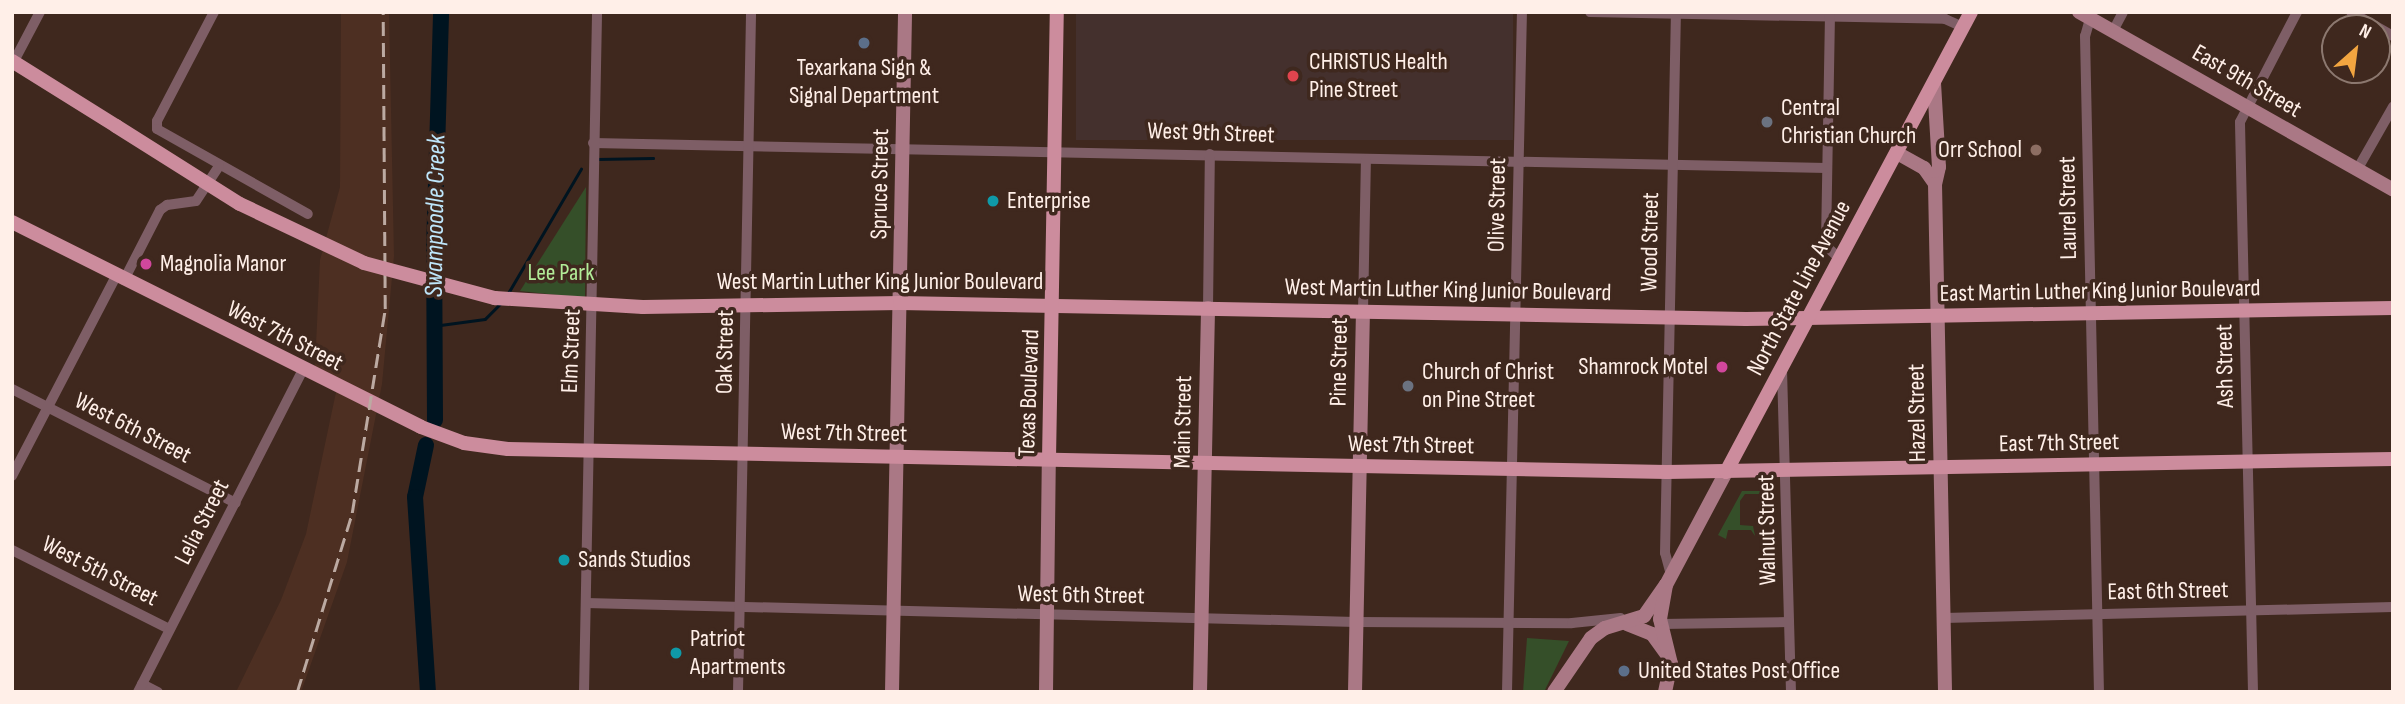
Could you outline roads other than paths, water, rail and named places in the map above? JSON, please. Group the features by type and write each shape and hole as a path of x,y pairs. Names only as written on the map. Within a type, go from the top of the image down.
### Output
{"main road":[{"name":"Texas Boulevard","path":"1049,459 1054,305 1057,12"},
{"name":"North State Line Avenue","path":"1726,472 1971,12"},
{"name":"West Martin Luther King Junior Boulevard","path":"13,63 240,204 364,263 495,298 643,307 747,303 900,303 1808,318"},
{"name":"West 7th Street","path":"12,222 302,371 464,443 508,449 589,451 1726,472"},
{"name":"East Martin Luther King Junior Boulevard","path":"1808,318 1938,318 2393,308"},
{"name":"East 7th Street","path":"1726,472 2393,459"}],"street":[{"path":"13,63 40,12"},
{"path":"214,12 156,125 162,135 308,214"},
{"name":"Elm Street","path":"584,692 597,12"},
{"name":"Oak Street","path":"738,692 751,12"},
{"name":"Spruce Street","path":"892,692 905,12"},
{"name":"Olive Street","path":"1507,692 1522,12"},
{"path":"1590,12 1945,19 1963,27"},
{"path":"2113,31 2123,12"},
{"name":"Ash Street","path":"2253,692 2240,126 2245,106 2297,12"},
{"path":"2351,12 2393,36"},
{"name":"Wood Street","path":"1669,580 1665,552 1676,14"},
{"name":"East 9th Street","path":"2084,15 2393,190"},
{"name":"Laurel Street","path":"2084,15 2099,692"},
{"path":"1830,16 1826,246 1840,259"},
{"name":"Hazel Street","path":"1934,83 1939,167 1935,184 1945,692"},
{"path":"2357,170 2393,107"},
{"name":"West 9th Street","path":"593,143 1827,167"},
{"path":"1897,153 1924,168 1935,184"},
{"name":"Main Street","path":"1200,692 1210,154"},
{"name":"Pine Street","path":"1354,692 1366,160"},
{"path":"12,476 160,210 167,205 197,201 219,166"},
{"name":"Walnut Street","path":"1782,368 1787,469 1791,692"},
{"name":"Lelia Street","path":"140,688 302,371"},
{"name":"West 6th Street","path":"12,389 236,503"},
{"name":"Texas Boulevard","path":"1046,692 1049,459"},
{"name":"North State Line Avenue","path":"1555,692 1582,646 1605,628 1627,624 1648,611 1669,580 1726,472"},
{"name":"West 5th Street","path":"12,550 169,629"},
{"name":"North State Line Avenue","path":"1665,692 1671,664 1661,624 1669,580"},
{"name":"West 6th Street","path":"586,603 1202,620 1510,624 1574,623 1628,618 1648,611"},
{"name":"East 6th Street","path":"1944,618 2393,607"},
{"path":"1661,624 1789,622"},
{"path":"1574,623 1583,631 1582,646"},
{"path":"1627,624 1652,635 1671,664"},
{"path":"140,688 158,692"}],"waterway":[{"name":"Swampoodle Creek","path":"435,420 434,251 441,12"},
{"path":"598,159 653,158"},
{"path":"507,295 581,169"},
{"path":"433,326 485,319 501,303"},
{"name":"Swampoodle Creek","path":"426,445 415,497 428,692"}],"railway":[{"path":"297,692 352,513 385,309 383,12"}],"place":[{"name":"Texarkana Sign & Signal Department","path":"864,43"},
{"name":"CHRISTUS Health Pine Street","path":"1293,76"},
{"name":"Central Christian Church","path":"1767,122"},
{"name":"Orr School","path":"2036,150"},
{"name":"Enterprise","path":"993,201"},
{"name":"Magnolia Manor","path":"146,264"},
{"name":"Shamrock Motel","path":"1722,367"},
{"name":"Church of Christ on Pine Street","path":"1408,386"},
{"name":"Sands Studios","path":"564,560"},
{"name":"Patriot Apartments","path":"676,653"},
{"name":"United States Post Office","path":"1624,671"}],"park label":[{"name":"Lee Park","path":"561,273"}]}
